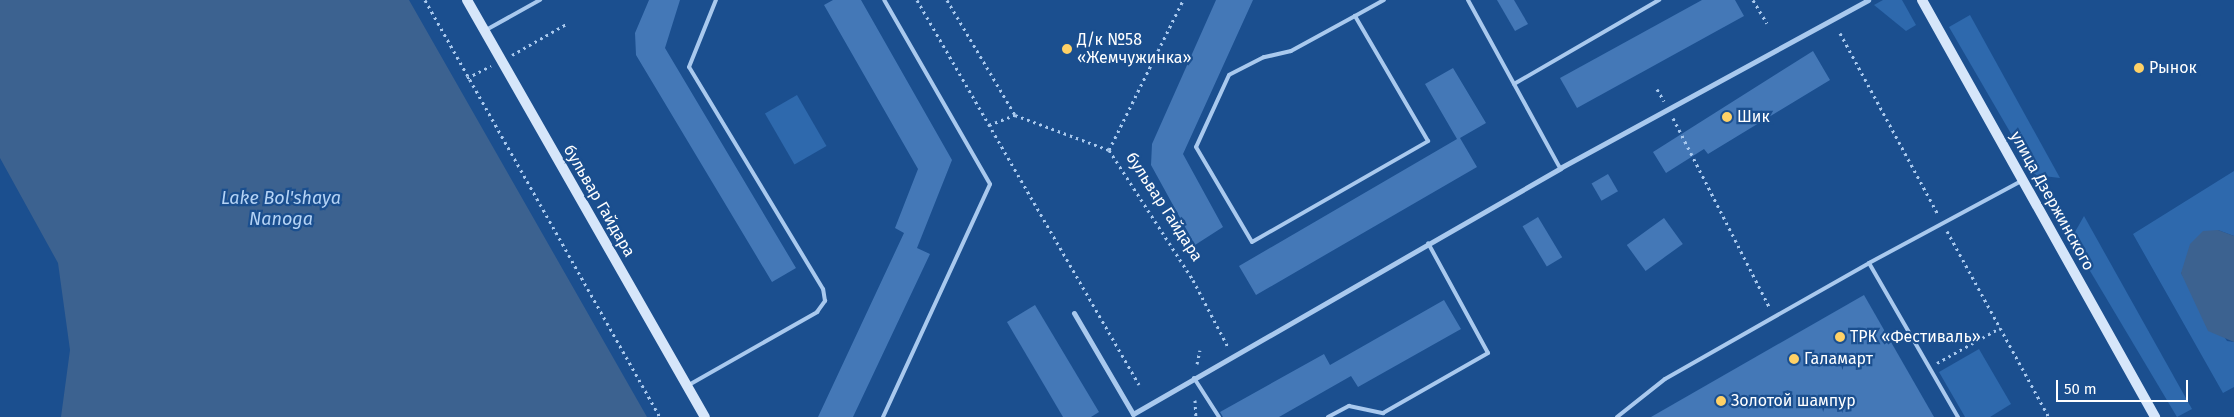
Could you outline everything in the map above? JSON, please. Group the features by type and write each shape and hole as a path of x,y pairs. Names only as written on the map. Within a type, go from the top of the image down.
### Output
{"street":[{"name":"бульвар Гайдара","path":"467,0 706,417"},
{"path":"1074,313 1133,414 1232,355 1560,168 1859,2 1868,0"},
{"name":"улица Дзержинского","path":"1922,0 2155,417"}],"lane":[{"path":"484,31 540,0"},
{"path":"687,386 817,312 825,301 823,289 689,67 716,0"},
{"path":"883,417 990,184 884,0"},
{"path":"1356,16 1428,141 1252,242 1196,147 1229,75 1264,57 1291,51 1384,0"},
{"path":"1468,0 1560,168"},
{"path":"1514,84 1659,0"},
{"path":"1617,417 1664,379 1774,316 2022,180"},
{"path":"1328,417 1349,406 1382,413 1488,353 1428,243"},
{"path":"1870,263 1958,417"},
{"path":"1194,378 1219,417"}],"path":[{"path":"425,0 467,78 660,417"},
{"path":"917,0 1139,385"},
{"path":"947,0 1015,115 989,125"},
{"path":"1108,150 1183,0"},
{"path":"1753,0 1767,23"},
{"path":"467,78 502,61 568,23"},
{"path":"1657,89 1721,204 1774,316"},
{"name":"бульвар Гайдара","path":"1015,115 1108,150 1193,280 1232,355"},
{"path":"1929,368 2000,328"}],"shaded area":[{"path":"1883,0 1902,0 1916,25 1906,31 1874,5"},
{"path":"1970,15 2060,178 2035,175 1949,27"},
{"path":"797,95 826,146 794,165 765,114"},
{"path":"2234,171 2234,236 2218,230 2181,273 2227,341 2234,342 2234,387 2223,393 2133,234"},
{"path":"2084,216 2192,409 2177,417 2071,239"},
{"path":"1979,349 2011,404 1990,417 1965,417 1939,372"}],"water":[{"name":"Lake Bol'shaya Nanoga","path":"0,0 409,0 647,417 61,417 70,350 58,263 0,158"},
{"path":"2218,230 2234,236 2234,342 2208,331 2181,273 2190,244 2203,231"}],"building":[{"path":"649,0 680,0 665,48 796,268 772,282 636,55 635,33"},
{"path":"833,0 861,0 952,160 917,248 930,254 853,417 818,417 904,233 895,228 918,169 824,5"},
{"path":"1216,0 1253,0 1183,154 1223,227 1195,245 1151,165 1152,144"},
{"path":"1497,0 1514,0 1528,24 1515,31"},
{"path":"1702,0 1735,0 1744,16 1577,108 1560,78"},
{"path":"1813,51 1830,80 1708,154 1704,149 1666,173 1653,152"},
{"path":"1453,68 1486,123 1460,138 1477,167 1256,295 1239,266 1457,139 1425,84"},
{"path":"1608,174 1618,191 1602,201 1592,184"},
{"path":"1538,217 1562,257 1547,267 1523,226"},
{"path":"1664,218 1683,244 1646,271 1627,245"},
{"name":"ТРК «Фестиваль»","path":"1864,295 1934,417 1651,417"},
{"path":"1444,300 1461,329 1358,387 1351,376 1279,417 1223,417 1220,412 1324,354 1330,365"},
{"path":"1035,305 1099,412 1091,417 1063,417 1007,322"}],"place":[{"name":"Д/к №58 «Жемчужинка»","path":"1067,49"},
{"name":"Рынок","path":"2139,68"},
{"name":"Шик","path":"1727,117"},
{"name":"ТРК «Фестиваль»","path":"1840,337"},
{"name":"Галамарт","path":"1794,359"},
{"name":"Золотой шампур","path":"1721,401"}]}
